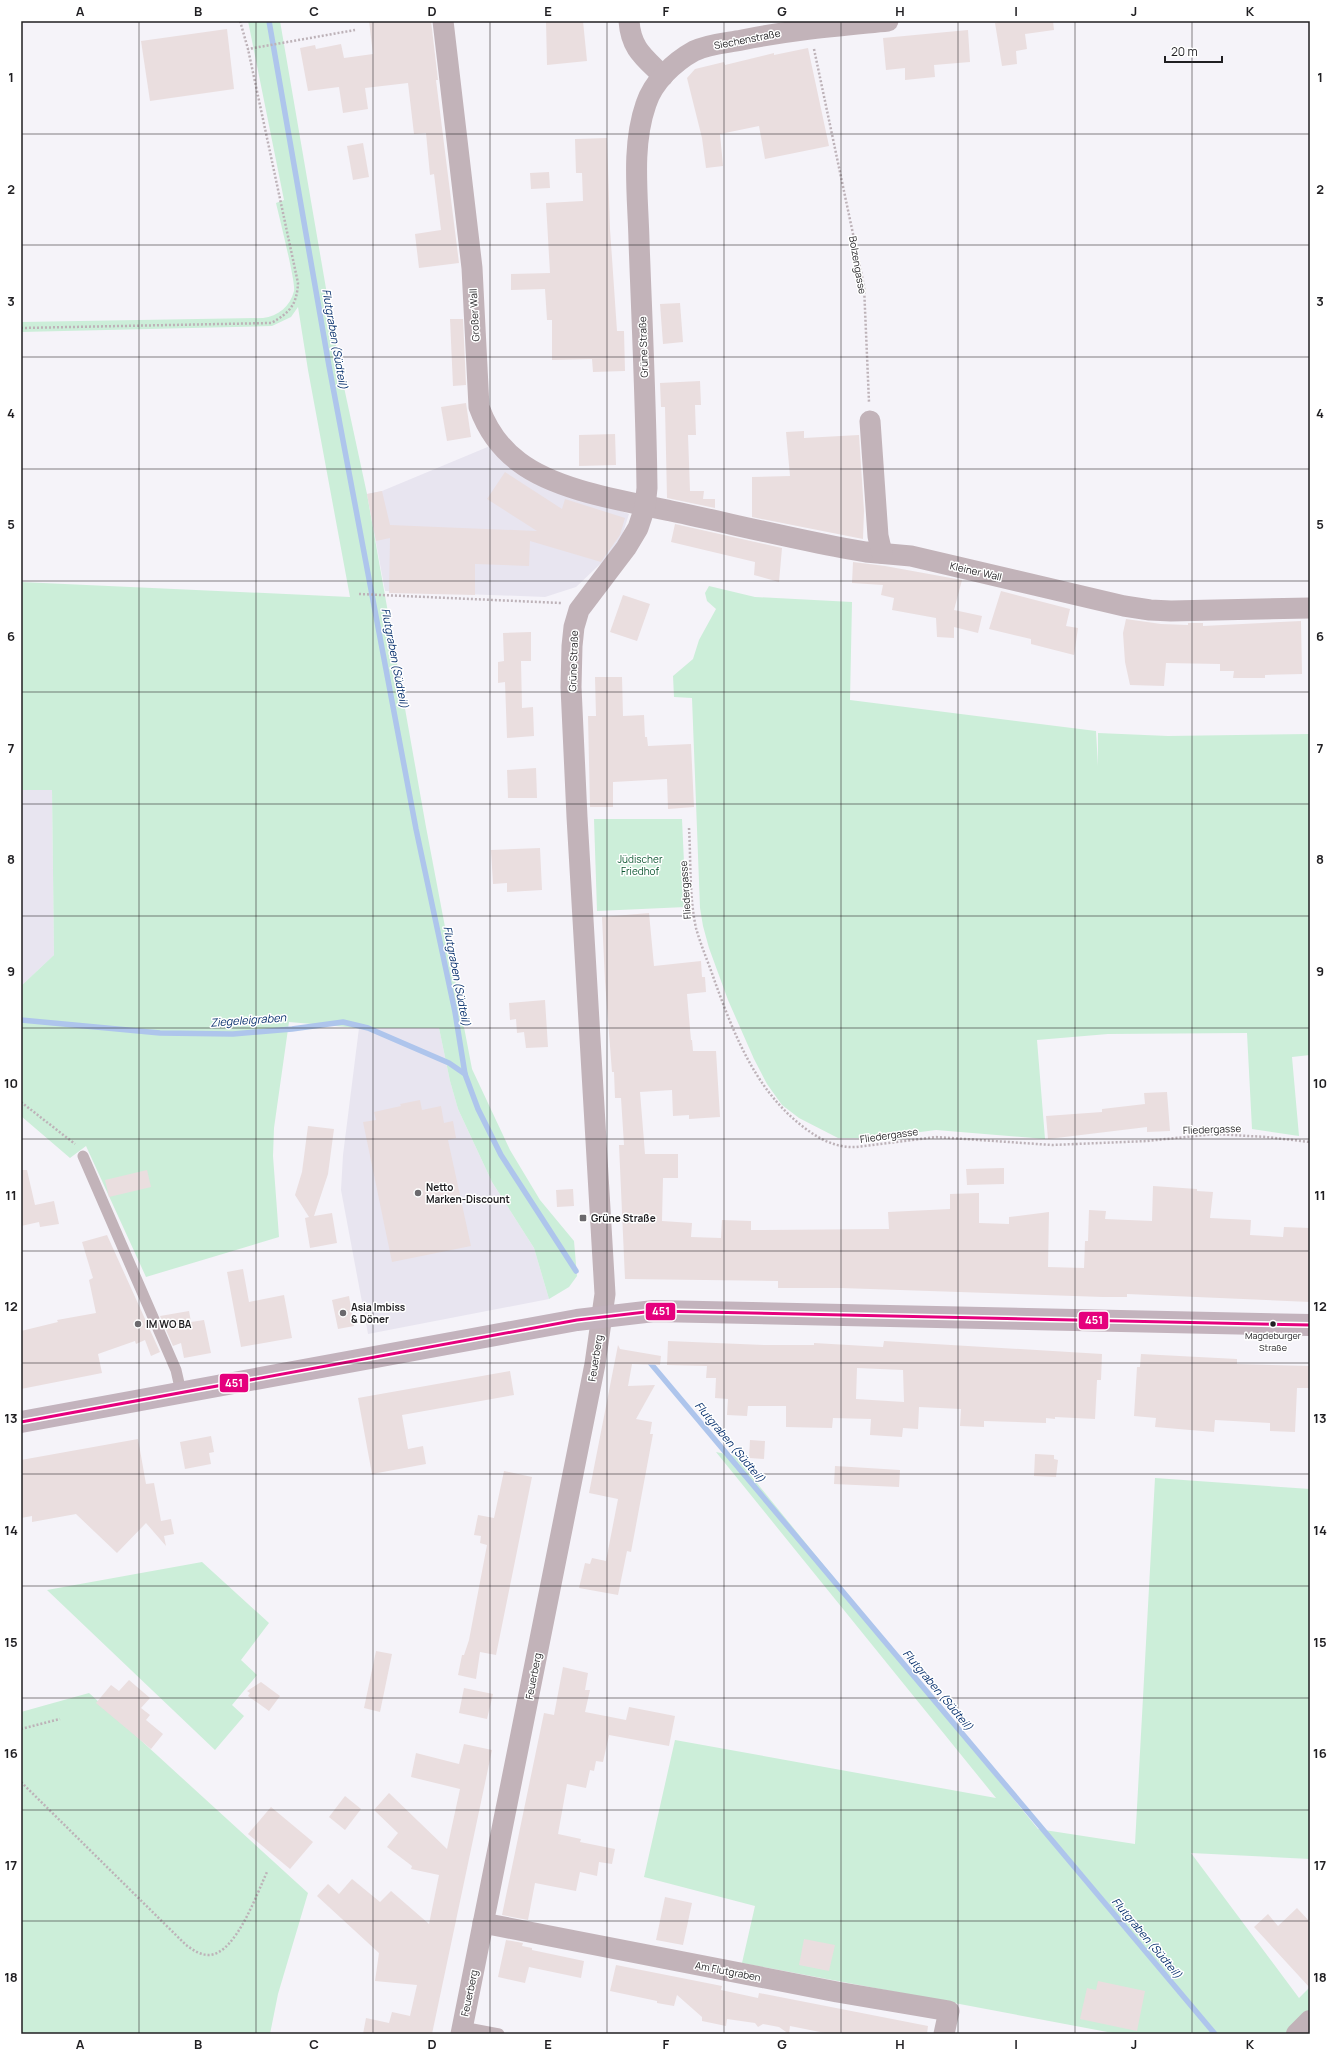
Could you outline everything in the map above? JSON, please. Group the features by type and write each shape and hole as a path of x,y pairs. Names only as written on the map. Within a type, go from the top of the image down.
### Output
{"main road":[{"path":"21,1422 600,1316 654,1311 1310,1325"}],"street":[{"name":"Großer Wall","path":"443,21 472,268 479,407 484,420 504,449 519,462 535,472 550,479 645,507"},
{"path":"629,21 630,33 637,50 663,76"},
{"name":"Siechenstraße","path":"663,76 680,60 695,51 722,43 810,28 888,21"},
{"name":"Grüne Straße","path":"600,1316 605,1294 577,817 571,687 572,646 574,627 579,610 626,548 638,528 645,507 647,488 646,414 638,149 640,123 646,102 654,86 663,76"},
{"path":"870,421 878,536 882,553"},
{"name":"Kleiner Wall","path":"645,507 668,510 843,548 911,556 1124,606 1150,610 1310,608"},
{"name":"Feuerberg","path":"461,2030 595,1364 600,1316"},
{"name":"Am Flutgraben","path":"483,1923 837,1992 949,2011 944,2034"},
{"path":"1297,2034 1310,2021"}],"lane":[{"path":"83,1156 176,1370 181,1392"},
{"path":"461,2030 499,2034"}],"path":[{"path":"21,328 272,323 289,311 297,296 298,283 248,49 240,21"},
{"name":"Bolzengasse","path":"810,28 864,286 870,421"},
{"path":"248,49 355,30"},
{"path":"359,594 562,603"},
{"name":"Fliedergasse","path":"689,828 696,928 722,1002 742,1048 757,1077 780,1107 797,1122 826,1141 843,1148 856,1148 936,1137 1052,1145 1147,1141 1215,1134 1266,1137 1310,1142"},
{"path":"21,1102 76,1144 83,1156"},
{"path":"21,1729 60,1719"},
{"path":"21,1782 186,1945 196,1952 209,1955 226,1947 237,1934 268,1872"}],"shaded area":[{"path":"490,446 546,484 629,514 621,539 616,549 576,587 545,597 385,591 367,494 382,491"},
{"path":"21,790 52,790 54,955 21,986"},
{"path":"359,1028 439,1028 450,1081 458,1109 492,1182 534,1248 549,1299 368,1334 341,1190 343,1155"}],"green space":[{"path":"248,21 280,21 339,364 367,494 426,827 472,1069 510,1150 540,1200 574,1241 577,1276 569,1287 549,1299 534,1248 492,1182 458,1109 450,1081 439,1028 359,1028 289,1022 274,1128 273,1156 279,1237 146,1277 86,1146 70,1158 21,1116 21,986 54,955 52,790 21,790 21,582 350,597 308,370 298,307 291,317 272,326 21,332 21,322 263,318 278,313 290,302 294,291 294,285 276,203 284,200"},
{"path":"709,586 755,597 852,602 850,700 1096,731 1098,766 1098,733 1168,736 1310,734 1310,1055 1292,1057 1299,1136 1252,1129 1247,1033 1108,1034 1037,1040 1045,1139 936,1130 874,1138 838,1138 799,1118 782,1105 767,1084 754,1059 728,1000 709,948 700,908 692,698 674,697 673,676 693,659 699,640 716,609 707,601 705,593"},
{"name":"Jüdischer Friedhof","path":"594,819 682,819 686,907 597,911"},
{"path":"716,1452 735,1456 1038,1829 1135,1844 1155,1478 1310,1489 1310,1859 1191,1853 1299,1998 1310,1987 1310,2034 1118,2034 742,1963 755,1906 644,1877 675,1740 996,1798"},
{"path":"202,1562 269,1623 241,1660 257,1675 232,1705 244,1716 215,1750 47,1590"},
{"path":"89,1693 308,1893 278,1994 270,2034 21,2034 21,1712"}],"building":[{"path":"369,21 431,21 438,80 436,80 459,263 419,268 415,234 441,230 434,174 430,175 426,133 414,134 408,83 365,88 368,109 343,113 339,87 308,91 300,48 315,45 316,49 341,44 344,58 373,54"},
{"path":"546,21 583,21 587,61 547,65"},
{"path":"1003,21 1053,21 1054,30 1025,34 1027,49 1016,51 1017,64 1002,66 995,23"},
{"path":"227,29 234,89 150,101 141,41"},
{"path":"968,30 970,62 934,65 935,77 905,80 905,68 886,70 883,38"},
{"path":"808,48 829,146 765,159 759,126 720,134 723,166 706,168 702,138 687,78 695,69 724,62 725,65 774,53 774,55"},
{"path":"607,138 610,229 617,331 624,331 625,371 593,372 592,359 552,360 552,320 547,320 545,289 511,290 511,274 550,273 546,203 583,201 582,173 576,173 575,139"},
{"path":"363,143 369,177 353,180 347,146"},
{"path":"549,172 550,188 531,189 530,173"},
{"path":"680,303 683,342 663,344 660,304"},
{"path":"450,319 463,319 466,385 453,386"},
{"path":"700,381 701,405 695,405 696,435 688,435 690,491 704,491 703,499 715,499 715,508 667,498 665,407 661,407 660,383"},
{"path":"466,403 471,437 447,441 441,407"},
{"path":"804,431 804,438 859,435 864,511 863,539 752,517 752,477 790,476 786,432"},
{"path":"615,434 616,465 579,466 579,435"},
{"path":"505,472 562,509 565,499 625,518 620,535 601,562 530,541 529,566 475,564 475,595 389,593 390,538 376,541 367,494 382,491 390,525 537,531 487,499"},
{"path":"675,524 782,548 779,582 754,575 755,562 671,542"},
{"path":"853,562 885,566 962,580 954,610 982,616 978,633 954,627 954,638 937,637 936,618 892,610 894,598 881,595 883,585 852,583"},
{"path":"1001,591 1070,609 1066,626 1078,628 1074,655 1031,644 1031,639 989,629"},
{"path":"623,595 650,604 637,641 610,632"},
{"path":"1126,619 1161,624 1188,625 1188,623 1203,623 1203,626 1301,621 1302,674 1265,675 1265,678 1233,678 1234,671 1220,671 1220,664 1166,663 1164,686 1130,685 1125,662 1123,633"},
{"path":"531,632 531,661 521,661 522,708 533,707 534,736 507,738 505,682 498,683 498,662 504,661 503,633"},
{"path":"595,677 622,677 623,716 644,715 645,737 647,737 648,746 691,744 694,807 668,809 667,779 613,782 613,807 590,807 588,716 596,716"},
{"path":"536,768 537,798 508,798 507,770"},
{"path":"540,848 542,890 507,892 507,883 493,884 491,850"},
{"path":"649,913 654,966 701,961 702,977 705,977 706,992 687,994 691,1040 693,1051 716,1051 720,1117 689,1119 689,1115 673,1116 672,1090 640,1092 645,1154 678,1154 678,1178 663,1178 662,1221 692,1223 691,1237 721,1238 722,1220 751,1221 751,1230 889,1229 888,1212 950,1209 950,1194 979,1193 979,1223 1009,1224 1009,1217 1049,1212 1048,1267 1084,1268 1085,1241 1088,1241 1089,1210 1106,1211 1105,1219 1152,1221 1153,1186 1197,1189 1197,1191 1213,1192 1210,1218 1251,1220 1250,1235 1283,1237 1284,1227 1310,1228 1310,1302 1127,1294 1127,1297 1103,1297 841,1288 778,1288 778,1281 625,1279 619,1145 624,1145 621,1098 615,1098 614,1072 612,1072 602,917"},
{"path":"545,1000 548,1047 526,1048 524,1032 517,1033 516,1019 510,1020 509,1003"},
{"path":"1167,1092 1170,1131 1147,1132 1147,1127 1048,1139 1046,1116 1102,1112 1102,1109 1145,1104 1144,1093"},
{"name":"Netto Marken-Discount","path":"420,1100 422,1110 441,1106 444,1123 453,1121 456,1138 448,1140 471,1246 392,1262 363,1122 376,1120 374,1112"},
{"path":"308,1126 334,1129 328,1174 314,1216 332,1213 337,1243 310,1248 305,1218 309,1217 295,1195 302,1172"},
{"path":"1004,1168 1004,1184 967,1185 966,1169"},
{"path":"21,1170 27,1170 35,1205 54,1201 59,1224 40,1227 39,1222 21,1226"},
{"path":"147,1170 151,1187 109,1197 105,1180"},
{"path":"573,1189 574,1206 557,1207 556,1190"},
{"path":"107,1235 160,1352 151,1356 145,1340 136,1344 135,1341 98,1354 102,1373 21,1389 21,1331 58,1322 57,1320 96,1313 89,1280 93,1278 82,1242"},
{"path":"243,1269 249,1302 284,1295 292,1338 241,1347 227,1272"},
{"name":"Asia Imbiss & Döner","path":"349,1296 354,1326 338,1329 332,1300"},
{"path":"189,1311 191,1322 204,1320 211,1353 184,1358 181,1343 173,1346 160,1316"},
{"path":"668,1341 765,1345 814,1345 814,1343 883,1347 884,1341 1102,1354 1101,1380 1097,1380 1095,1419 1055,1417 1055,1419 1046,1418 1046,1423 984,1421 984,1427 960,1426 961,1409 919,1407 918,1429 903,1428 902,1437 870,1435 871,1419 833,1418 832,1428 786,1427 786,1406 748,1406 747,1416 727,1415 728,1399 715,1398 716,1378 706,1378 707,1366 667,1365","holes":["857,1368 903,1370 904,1402 856,1399"]},
{"path":"618,1345 620,1349 661,1356 660,1365 632,1364 628,1386 655,1385 636,1419 652,1422 650,1434 653,1434 631,1552 627,1551 618,1595 579,1588 585,1563 590,1564 592,1558 606,1561 618,1499 589,1493"},
{"path":"1141,1354 1237,1359 1237,1364 1310,1366 1310,1388 1297,1388 1295,1432 1270,1431 1270,1423 1215,1420 1214,1432 1155,1427 1156,1418 1134,1416 1137,1367 1140,1367"},
{"path":"510,1371 514,1395 402,1415 408,1449 423,1446 426,1464 372,1474 358,1398"},
{"path":"211,1436 214,1452 209,1453 211,1464 185,1469 180,1442"},
{"path":"138,1439 146,1484 154,1483 161,1521 171,1519 174,1534 164,1536 166,1546 146,1523 117,1553 76,1514 32,1522 32,1516 21,1518 21,1460"},
{"path":"750,1440 765,1441 764,1459 749,1458"},
{"path":"1035,1454 1054,1455 1054,1459 1058,1460 1056,1477 1034,1476"},
{"path":"835,1466 900,1470 899,1487 834,1484"},
{"path":"504,1471 532,1477 496,1655 480,1652 476,1679 458,1675 462,1655 464,1655 469,1640 487,1545 480,1543 481,1536 474,1535 478,1515 494,1518"},
{"path":"376,1651 392,1654 380,1712 364,1708"},
{"path":"563,1667 588,1673 585,1690 590,1690 585,1712 626,1720 629,1707 675,1716 669,1746 609,1735 603,1762 596,1761 594,1771 590,1770 586,1788 567,1784 558,1834 581,1839 580,1842 615,1849 612,1864 599,1862 597,1876 580,1872 576,1891 535,1883 528,1920 502,1915 544,1713 554,1715"},
{"path":"129,1680 150,1698 141,1708 150,1715 146,1720 163,1734 151,1749 96,1703 111,1685 119,1691"},
{"path":"261,1682 280,1696 269,1711 248,1696 250,1693 247,1691"},
{"path":"464,1688 493,1694 487,1719 459,1713"},
{"path":"464,1744 492,1750 432,2034 363,2034 366,2018 389,2023 392,2012 410,2016 417,1985 375,1981 379,1953 317,1896 328,1884 339,1894 352,1879 380,1902 391,1891 429,1924 439,1875 411,1869 412,1866 387,1847 398,1833 374,1810 389,1793 447,1849 460,1789 411,1777 416,1753 459,1764"},
{"path":"345,1796 361,1809 345,1830 329,1817"},
{"path":"271,1807 313,1842 290,1869 248,1834"},
{"path":"665,1897 692,1903 683,1945 656,1940"},
{"path":"1297,1908 1310,1922 1310,1988 1254,1927 1268,1914 1278,1926"},
{"path":"804,1939 835,1945 829,1971 799,1965"},
{"path":"506,1940 523,1943 522,1946 532,1948 532,1950 584,1961 581,1978 529,1967 525,1983 498,1977"},
{"path":"616,1965 722,1986 721,1990 758,1998 759,1993 928,2026 927,2034 830,2034 790,2026 789,2034 779,2027 763,2024 758,2027 755,2023 727,2019 726,2026 702,2021 702,2017 677,1995 674,2006 610,1991"},
{"path":"1098,1981 1145,1991 1137,2031 1080,2019 1087,1988 1096,1990"}],"waterway":[{"name":"Flutgraben (Südteil)","path":"269,21 329,366 416,829 455,1012 465,1074 478,1109 501,1155 576,1271"},
{"name":"Ziegeleigraben","path":"21,1020 160,1033 233,1034 292,1029 343,1022 368,1028 449,1063 465,1074"},
{"name":"Flutgraben (Südteil)","path":"647,1359 1215,2034"}],"transit line":[{"name":"451","path":"21,1422 577,1320 654,1311 1310,1325"}],"place":[{"name":"Netto Marken-Discount","path":"418,1193"},
{"name":"Grüne Straße","path":"583,1218"},
{"name":"Asia Imbiss & Döner","path":"343,1313"},
{"name":"IM WO BA","path":"138,1324"},
{"name":"Magdeburger Straße","path":"1273,1324"}]}
